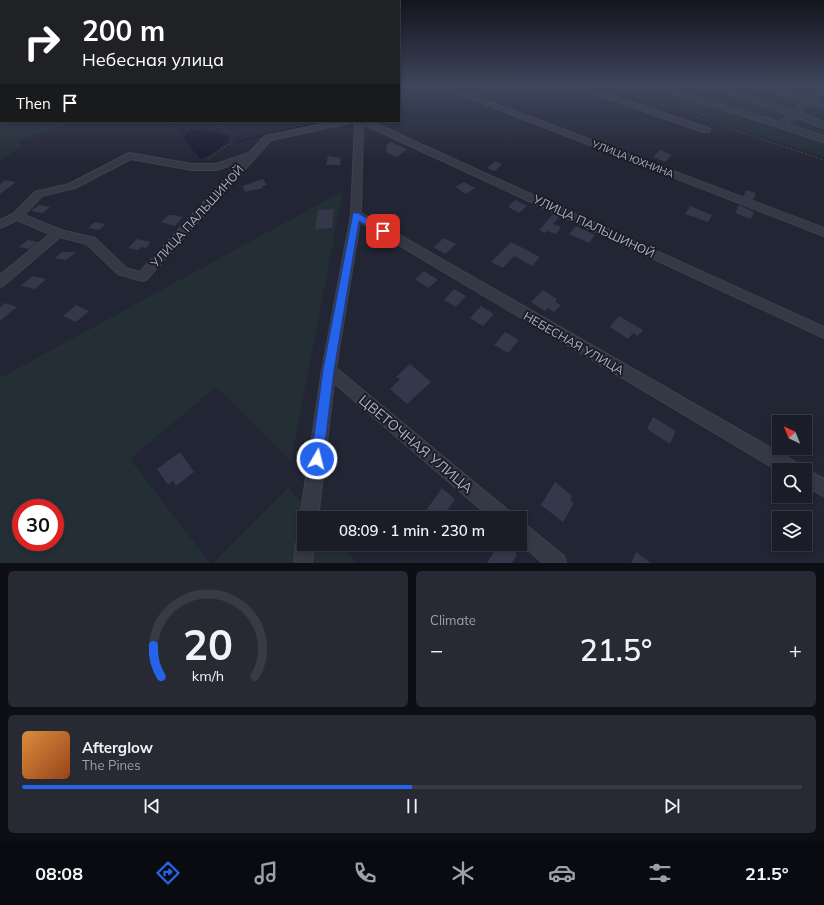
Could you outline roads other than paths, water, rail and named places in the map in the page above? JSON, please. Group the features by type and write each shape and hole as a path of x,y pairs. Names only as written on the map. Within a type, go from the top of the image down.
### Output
{"street":[{"name":"УЛИЦА ЮХНИНА","path":"511,112 824,232"},
{"path":"654,112 706,130"},
{"path":"754,112 780,125 824,139"},
{"path":"787,112 824,125"},
{"path":"780,125 793,114"},
{"name":"УЛИЦА ПАЛЬШИНОЙ","path":"58,233 91,241 122,271 142,277 268,138 345,122"},
{"path":"310,511 329,370 356,215 359,122"},
{"name":"УЛИЦА ПАЛЬШИНОЙ","path":"365,122 824,333"},
{"path":"0,224 17,216 39,194 72,186 130,156 192,167 218,167 252,155"},
{"name":"НЕБЕСНАЯ УЛИЦА","path":"356,215 780,463"},
{"path":"0,282 58,233 17,216"},
{"name":"ЦВЕТОЧНАЯ УЛИЦА","path":"329,370 496,511"},
{"path":"812,481 824,488"},
{"path":"527,538 557,563"},
{"path":"303,563 304,551"}],"water":[{"path":"190,129 216,132 229,137 229,141 211,154 200,159 184,139"}],"waterway":[{"path":"171,122 189,135"},
{"path":"237,142 318,122"}]}
